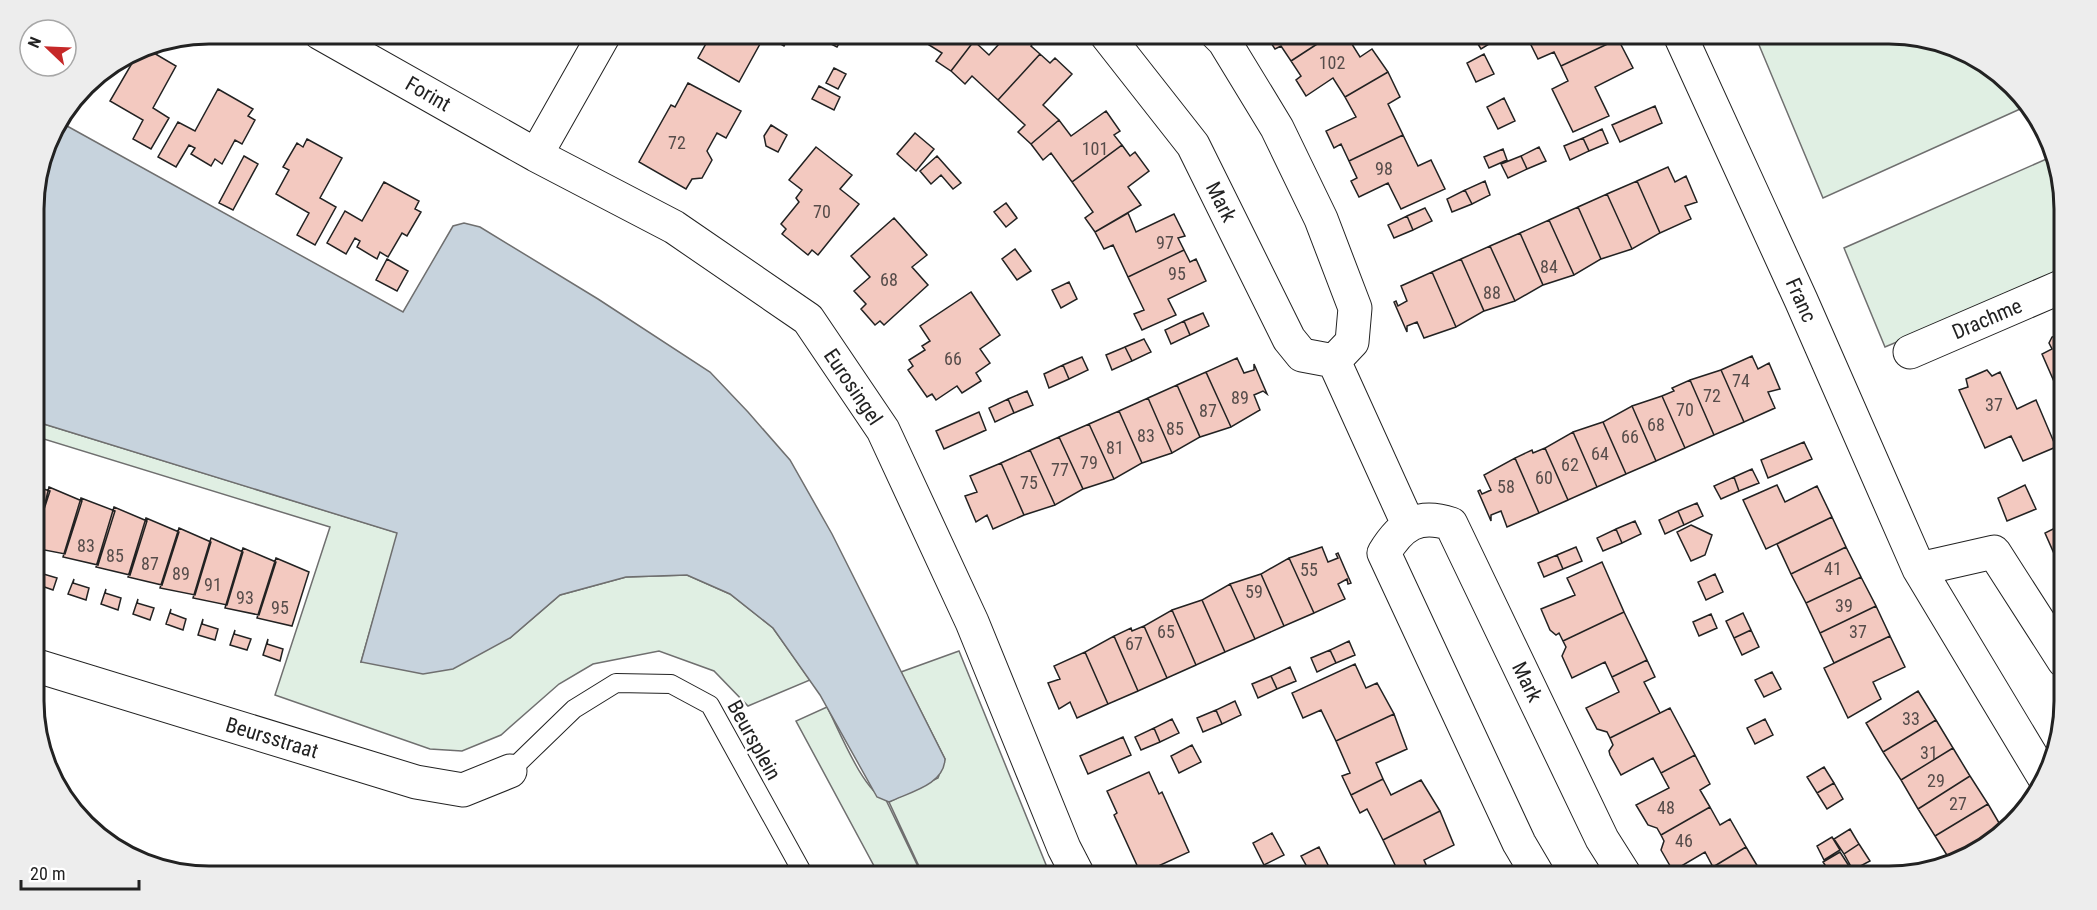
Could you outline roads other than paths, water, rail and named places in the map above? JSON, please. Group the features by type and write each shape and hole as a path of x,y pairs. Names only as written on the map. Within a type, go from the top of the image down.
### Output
{"street":[{"name":"Forint","path":"339,44 536,155"},
{"path":"536,155 599,44"},
{"name":"Mark","path":"1114,44 1193,145 1289,339 1302,355 1334,361"},
{"path":"1226,44 1277,128 1321,219 1355,308 1352,342 1334,361 1408,524 1394,537 1384,553 1519,843 1533,866"},
{"name":"Franc","path":"1684,44 1801,300 1919,569 2039,769"},
{"name":"Eurosingel","path":"536,155 674,227 808,319 883,430 972,622 1073,866"},
{"name":"Drachme","path":"1910,352 2054,290"},
{"name":"Mark","path":"1408,524 1435,519 1451,524 1602,839 1619,866"},
{"path":"1919,569 1994,552 2054,646"},
{"name":"Beursstraat","path":"44,668 416,782 463,790 510,771"}],"lane":[{"name":"Beursplein","path":"510,771 574,710 616,683 671,684 710,705 799,866"}]}
